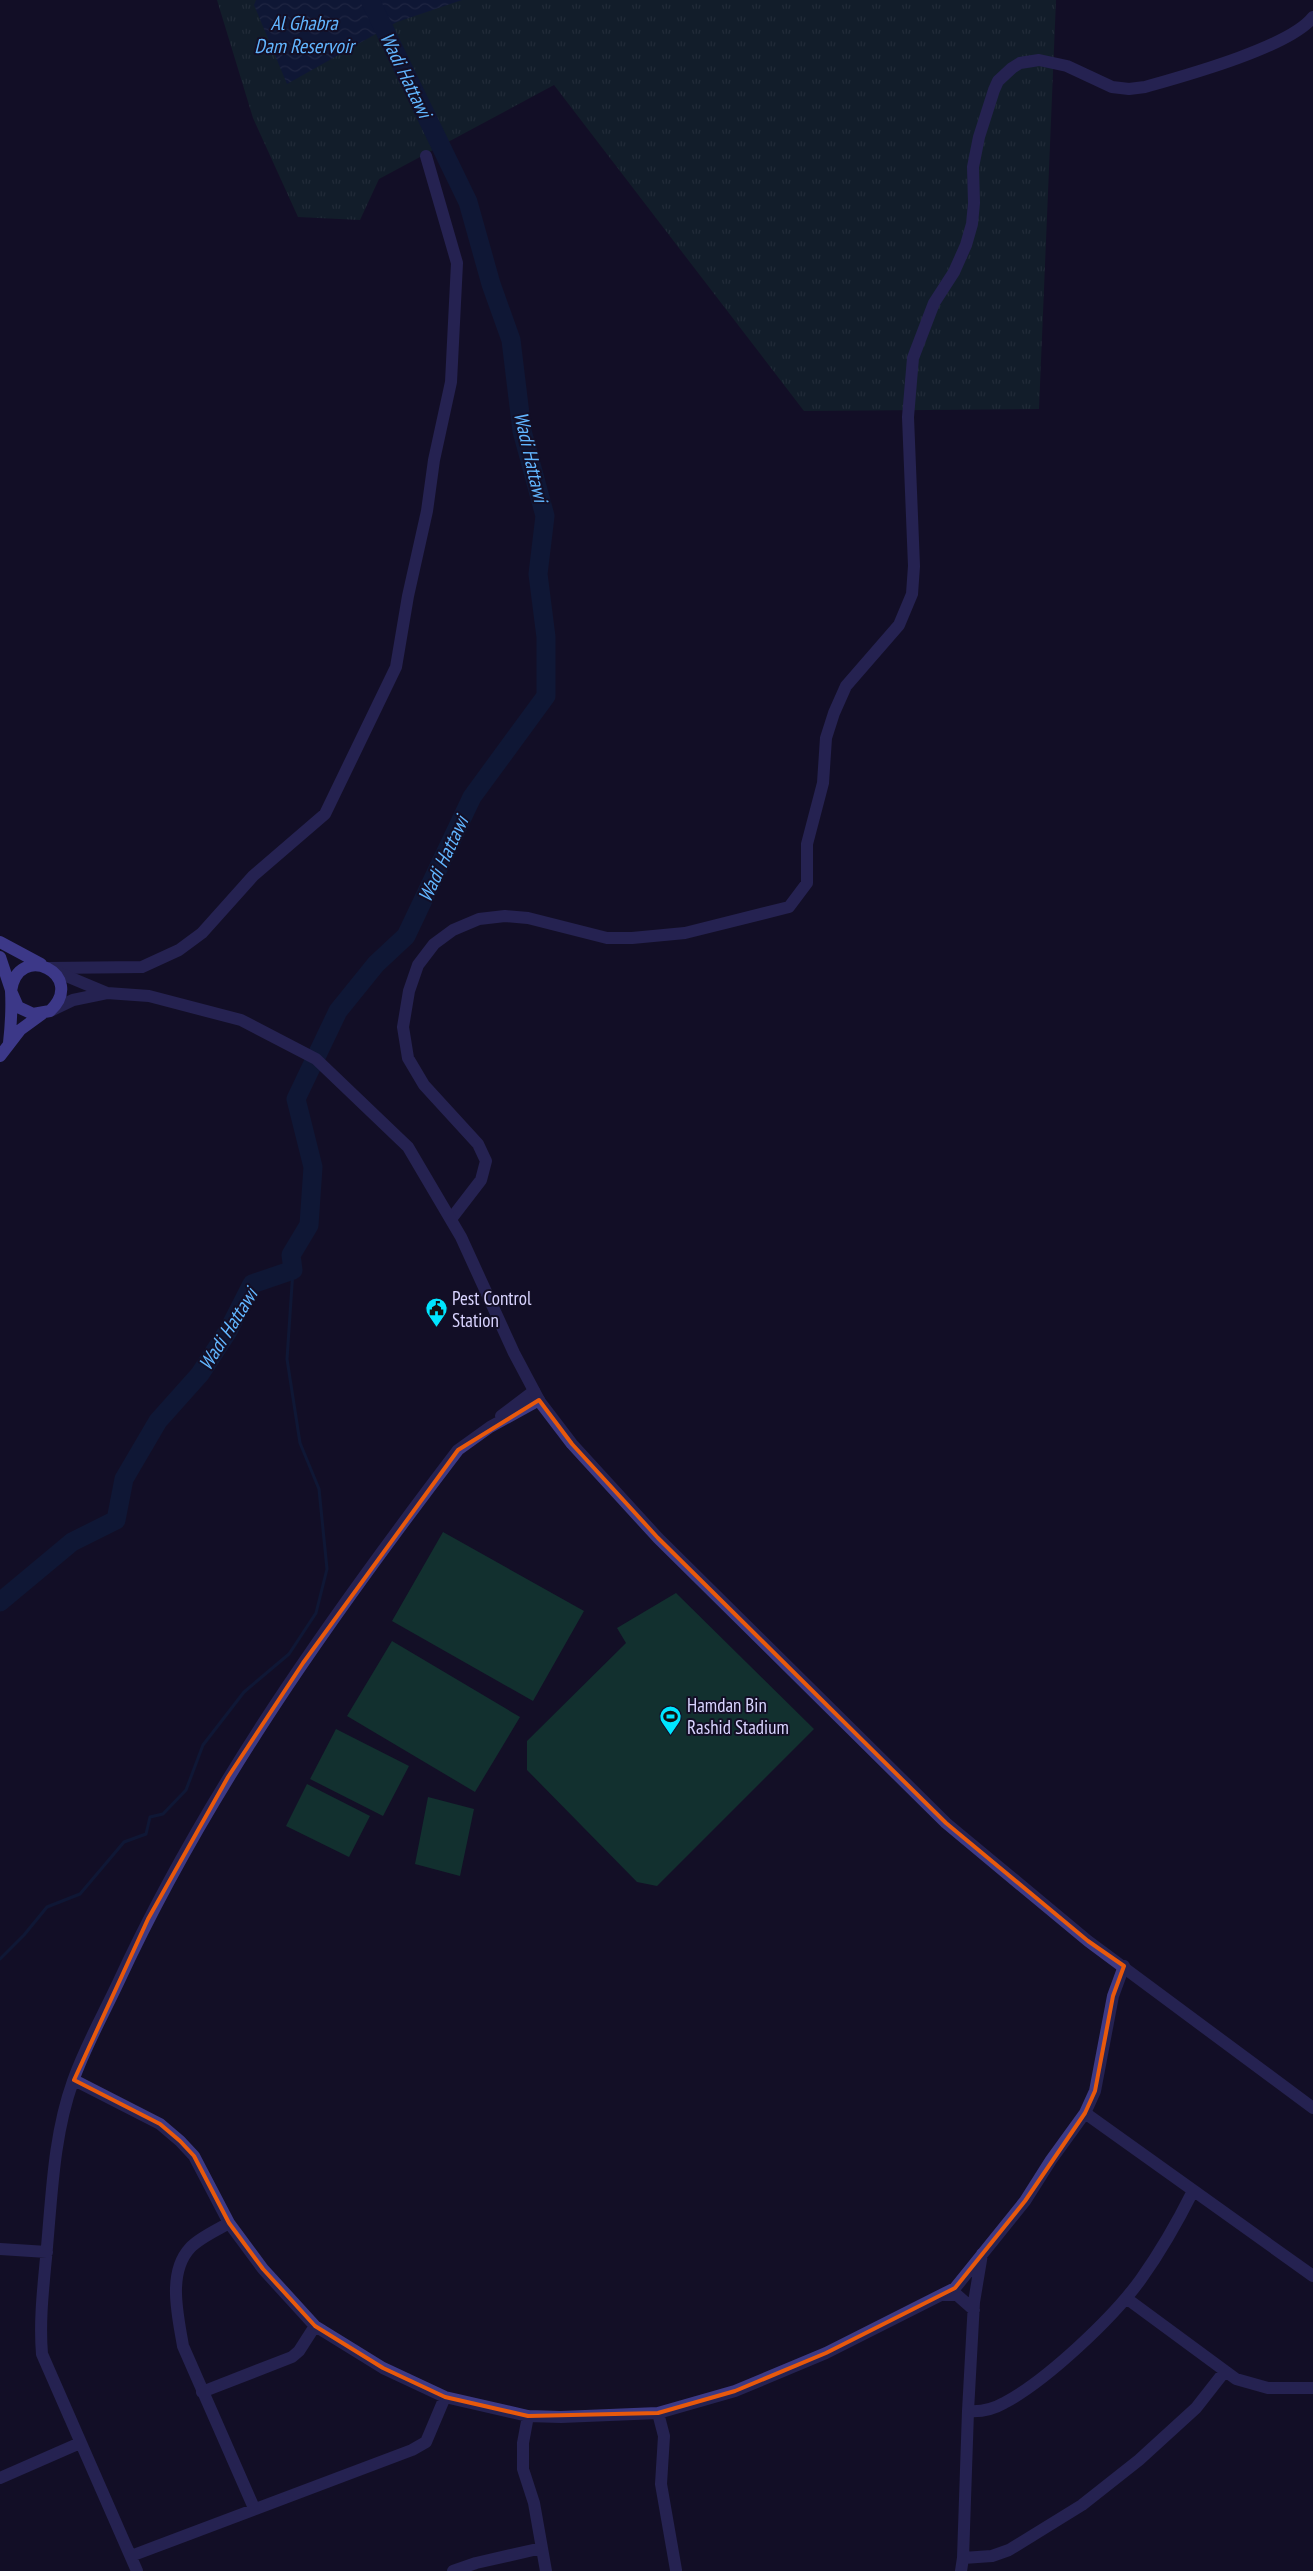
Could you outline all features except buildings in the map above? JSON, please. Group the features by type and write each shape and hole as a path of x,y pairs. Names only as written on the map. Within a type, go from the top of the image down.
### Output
{"main road":[{"path":"0,942 48,968 60,983 61,991 60,999 46,1012 30,1021 9,1043 0,1056"},
{"path":"0,957 18,1007 25,1012 46,1012"},
{"path":"9,1043 12,983 22,970 37,965 48,968"}],"street":[{"path":"450,1219 481,1180 486,1162 478,1144 415,1072 404,1043 403,1027 409,991 418,965 434,944 452,930 479,920 505,916 528,918 606,938 632,938 685,933 789,907 807,883 807,844 822,791 826,738 834,713 846,686 899,626 912,594 914,566 908,417 913,358 934,303 954,272 966,245 972,224 973,167 979,137 990,100 998,82 1012,68 1030,61 1039,60 1067,66 1112,87 1129,89 1145,87 1243,56 1293,33 1313,17"},
{"path":"48,968 142,967 179,950 202,932 253,876 325,814 396,667 408,596 427,511 434,460 451,382 457,263 426,156"},
{"path":"48,968 107,993"},
{"path":"46,1012 73,1000 107,993 150,996 241,1020 316,1059 408,1147 450,1219 536,1395 572,1444 658,1538 946,1823 1088,1941 1313,2108"},
{"path":"138,2571 42,2354 40,2335 56,2157 62,2116 74,2080 148,1919 228,1778 303,1663 458,1450 536,1395"},
{"path":"74,2080 160,2124 180,2141 194,2156 229,2223 263,2269 315,2326 383,2368 445,2398 528,2416 561,2417 658,2413 735,2391 808,2361 955,2288 1025,2201 1051,2160 1086,2114 1095,2091 1113,1996 1124,1966"},
{"path":"1086,2114 1313,2276"},
{"path":"968,2411 982,2412 1003,2404 1070,2353 1126,2298 1172,2231 1193,2191"},
{"path":"229,2223 191,2247 180,2261 177,2278 179,2323 183,2346 254,2508"},
{"path":"0,2249 47,2252"},
{"path":"982,2254 974,2310 962,2565 975,2559 1009,2550 1082,2505 1139,2460 1196,2408 1225,2370"},
{"path":"941,2295 956,2295 974,2310"},
{"path":"1126,2298 1236,2379 1268,2388 1313,2388"},
{"path":"202,2392 292,2357 315,2326"},
{"path":"131,2556 412,2450 426,2442 445,2398"},
{"path":"658,2413 664,2436 661,2484 676,2570"},
{"path":"528,2416 523,2443 523,2469 534,2503 546,2571"},
{"path":"0,2478 80,2443"},
{"path":"453,2571 476,2562 542,2548"}],"highlighted area":[{"path":"539,1400 572,1444 658,1538 946,1823 1088,1941 1124,1966 1113,1996 1095,2091 1085,2113 1025,2201 955,2288 826,2353 735,2391 658,2413 528,2416 445,2397 383,2368 315,2326 263,2269 229,2223 194,2156 180,2141 160,2124 74,2080 148,1919 228,1777 303,1663 458,1450"}],"green space":[{"path":"217,0 1056,0 1039,409 804,411 554,85 379,179 360,220 298,217 253,118"},
{"path":"443,1532 584,1611 533,1701 392,1621"},
{"name":"Hamdan Bin Rashid Stadium","path":"676,1593 814,1729 657,1886 637,1882 527,1770 527,1741 626,1643 617,1628"},
{"path":"392,1641 520,1717 475,1792 347,1716"},
{"path":"336,1729 409,1766 383,1816 310,1779"},
{"path":"307,1784 370,1816 349,1857 286,1826"},
{"path":"428,1797 474,1809 460,1876 415,1864"}],"water":[{"name":"Al Ghabra Dam Reservoir","path":"256,0 462,0 397,22 287,84 254,5"}],"waterway":[{"name":"Wadi Hattawi","path":"0,1602 72,1542 116,1520 124,1479 158,1421 200,1374 228,1331 252,1284 293,1270 291,1255 309,1225 313,1167 296,1099 338,1011 376,964 406,936 472,797 546,696 546,637 538,574 545,516 522,431 511,340 491,284 468,202 370,0"},
{"path":"0,1959 24,1935 47,1907 80,1894 124,1842 146,1834 150,1817 163,1814 186,1790 203,1745 244,1692 289,1654 316,1613 327,1569 319,1489 300,1443 287,1359 293,1270"}],"place":[{"name":"Pest Control Station","path":"436,1328"},
{"name":"Hamdan Bin Rashid Stadium","path":"671,1735"}]}
